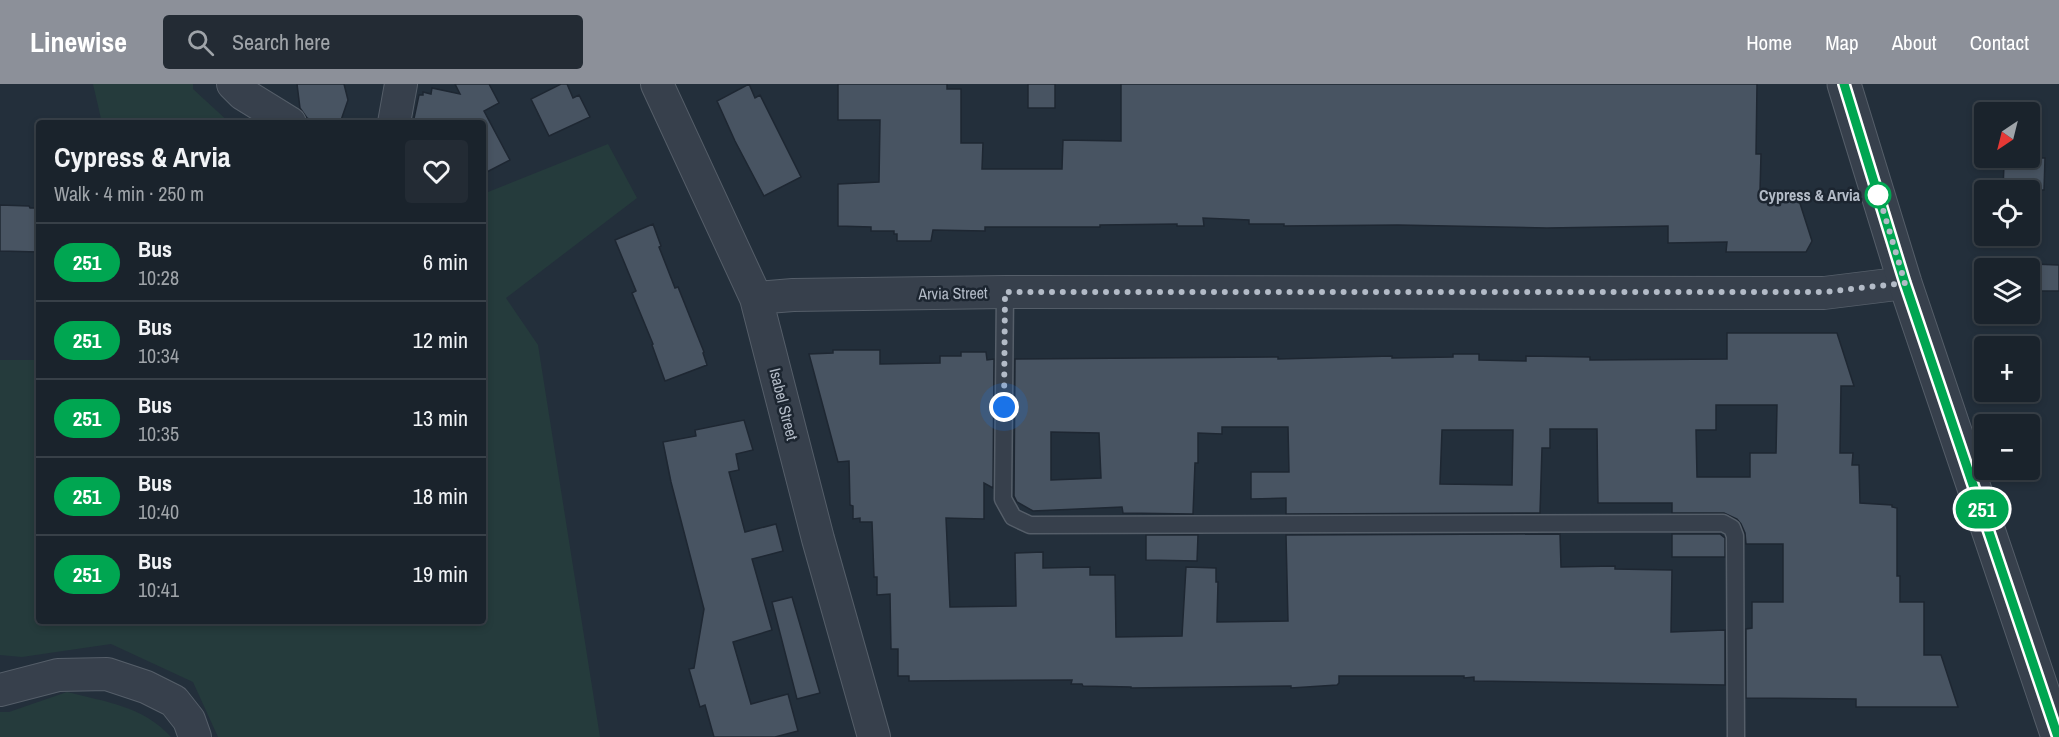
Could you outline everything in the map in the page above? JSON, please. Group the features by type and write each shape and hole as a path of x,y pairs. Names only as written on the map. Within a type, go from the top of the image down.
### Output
{"street":[{"path":"233,84 243,94 285,120"},
{"path":"395,120 401,84"},
{"name":"Isabel Street","path":"657,84 756,298 818,539 874,737"},
{"path":"1844,84 1905,283 2058,737"},
{"name":"Arvia Street","path":"756,298 793,295 1005,292 1824,292 1905,283"},
{"path":"0,690 58,675 107,674 146,687 174,701 189,720 195,737"}],"lane":[{"path":"1005,292 1003,499 1013,517 1030,525 1723,524 1732,528 1735,536 1736,737"}],"green space":[{"path":"93,84 193,84 193,89 227,120 101,120"},
{"path":"608,144 637,198 506,298 538,345 600,737 218,737 193,682 111,644 22,657 0,655 0,360 36,360 36,624 486,624 486,193"},
{"path":"67,692 110,702 136,712 148,718 171,737 0,737 0,712 9,712"}],"building":[{"path":"297,84 344,84 348,100 341,120 311,120 300,108"},
{"path":"455,84 489,84 499,103 484,111 510,160 486,172 486,120 414,120 419,95 423,95 423,92 431,94 432,88 460,94"},
{"path":"561,84 567,84 573,98 579,95 590,117 549,136 531,99"},
{"path":"749,84 755,98 760,95 801,177 764,196 717,101"},
{"path":"838,84 947,84 947,89 961,89 961,143 983,143 982,169 1062,169 1063,140 1121,141 1121,84 1757,84 1756,154 1761,154 1760,191 1796,191 1812,241 1806,252 1726,252 1727,242 1668,243 1668,226 1547,228 1398,225 1284,226 1284,224 1249,224 1249,220 1203,218 1204,226 1100,225 1100,227 985,227 985,231 933,230 931,241 897,241 897,234 894,234 894,231 871,231 871,227 838,226 838,184 879,182 880,120 838,120"},
{"path":"1028,84 1055,84 1055,108 1028,108"},
{"path":"2040,158 2045,158 2044,190 2040,190 2040,180 2003,180 2004,168 2040,168"},
{"path":"0,205 36,208 36,252 0,251"},
{"path":"653,224 661,246 659,247 675,288 678,287 707,365 665,381 632,293 636,291 615,240"},
{"path":"2040,264 2059,265 2059,291 2040,291"},
{"path":"1727,333 1837,333 1854,386 1841,386 1840,453 1853,453 1852,465 1859,465 1860,503 1892,505 1897,508 1897,576 1900,576 1900,602 1924,602 1924,655 1941,655 1958,707 1856,707 1856,699 1746,698 1746,629 1752,628 1752,602 1783,602 1783,544 1746,544 1741,524 1737,519 1724,513 1672,513 1672,503 1598,503 1597,429 1550,429 1550,448 1542,448 1540,513 1286,514 1286,498 1251,499 1251,472 1289,472 1288,427 1222,427 1222,434 1198,433 1198,463 1195,463 1193,514 1123,513 1122,507 1033,511 1017,502 1014,496 1015,359 1278,357 1278,359 1392,356 1392,358 1453,357 1453,354 1479,354 1479,360 1526,361 1526,356 1590,357 1590,360 1727,359","holes":["1716,405 1777,405 1776,453 1750,453 1750,477 1697,477 1696,430 1716,430","1442,430 1513,430 1512,485 1440,484","1051,432 1099,433 1101,478 1051,480"]},
{"path":"833,350 880,350 880,364 940,363 940,356 961,356 961,352 986,352 987,360 994,359 993,488 984,483 984,519 946,518 950,607 1016,606 1015,553 1043,552 1043,568 1090,567 1090,575 1115,575 1116,637 1182,636 1186,567 1216,568 1217,622 1288,621 1286,535 1560,534 1561,567 1615,566 1615,569 1672,570 1671,632 1725,630 1725,685 1474,681 1474,677 1464,678 1464,676 1339,676 1337,685 1291,688 1291,686 1131,688 1083,686 1082,684 1071,684 1072,680 909,681 909,676 898,676 898,649 891,649 890,594 877,595 872,522 860,522 860,518 853,519 853,506 850,505 849,461 838,462 809,354 833,353"},
{"path":"744,420 753,450 736,454 739,470 729,472 745,532 776,524 783,551 752,559 772,630 733,642 751,704 788,694 798,731 775,737 714,737 705,705 700,707 689,669 694,668 704,609 663,442 696,436 695,430"},
{"path":"1672,534 1720,534 1725,538 1725,557 1672,557"},
{"path":"1146,535 1198,535 1197,561 1146,560"},
{"path":"792,597 820,693 797,699 772,602"}],"bus line":[{"name":"251","path":"1844,84 1905,283 2058,737"}],"place":[{"name":"Cypress & Arvia","path":"1878,195"}],"route":[{"path":"1004,407 1005,292 1824,292 1905,283 1878,193 1878,195"}]}
